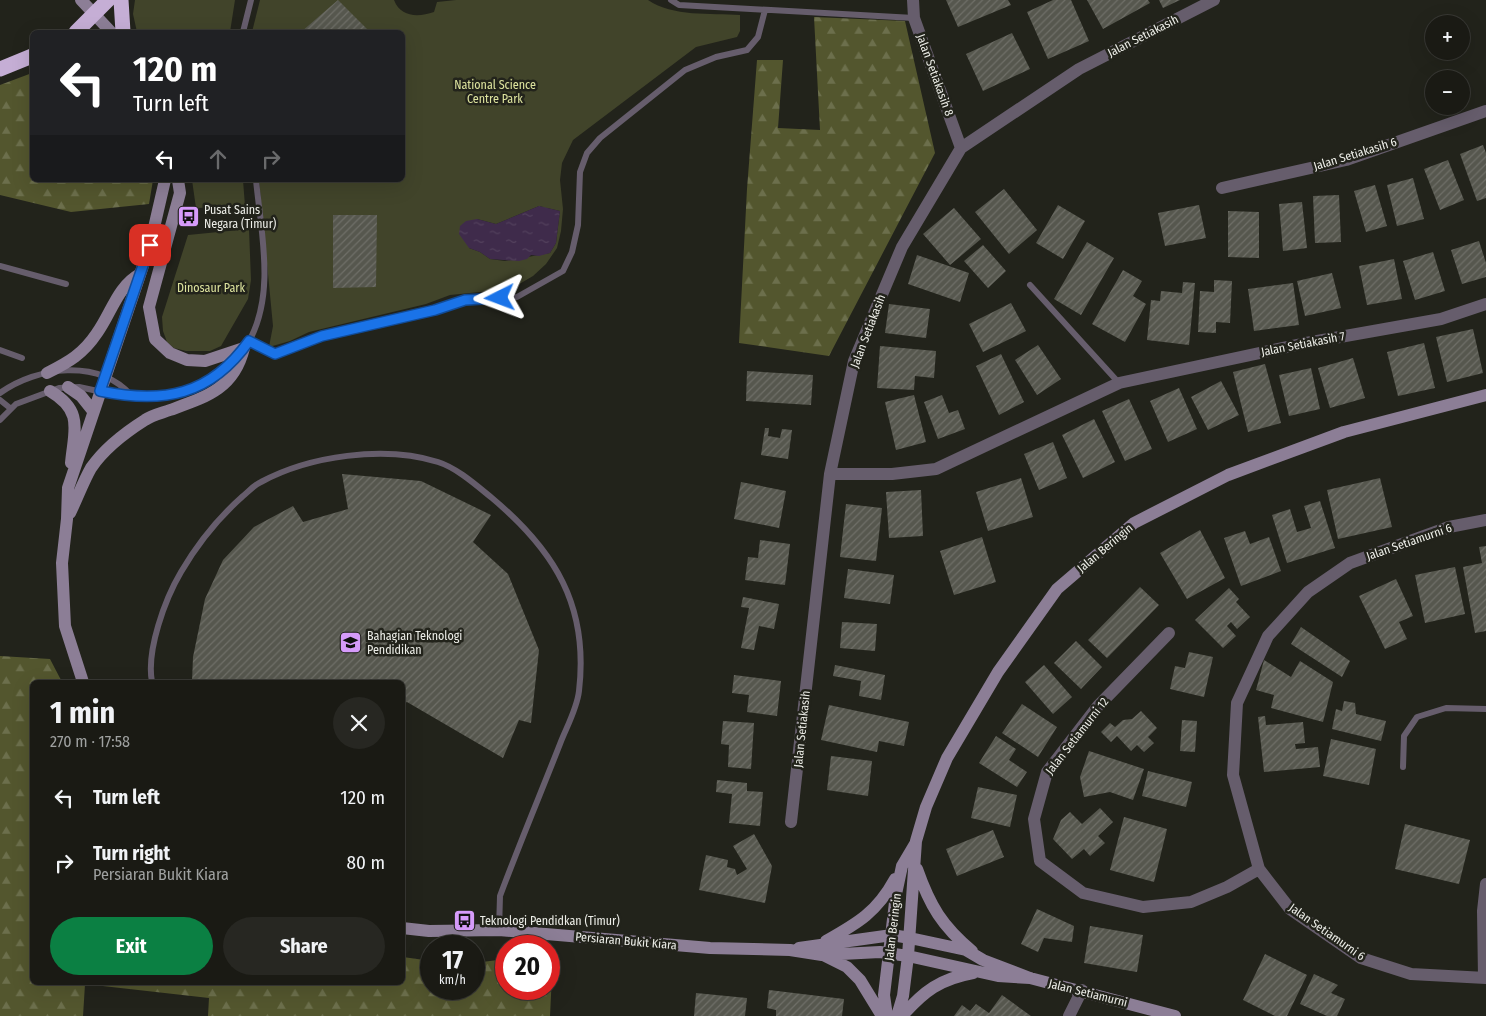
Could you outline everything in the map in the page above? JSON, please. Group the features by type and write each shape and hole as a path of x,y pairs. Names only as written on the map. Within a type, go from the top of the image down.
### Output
{"highway":[{"path":"78,30 95,16 108,0"},
{"path":"122,0 123,30"},
{"path":"0,69 30,57"}],"street":[{"path":"81,0 109,30"},
{"name":"Jalan Setiakasih 8","path":"913,0 914,18 961,148"},
{"name":"Jalan Setiakasih","path":"791,822 830,474 854,361 902,246 961,148 1079,68 1214,0"},
{"name":"Jalan Setiakasih 6","path":"1222,188 1346,160 1486,111"},
{"path":"68,488 150,245 165,182"},
{"path":"178,182 180,193 149,307 155,339 170,353 187,360 205,361 247,345"},
{"path":"46,373 76,358 98,332 128,281 140,274"},
{"name":"Jalan Setiakasih 7","path":"830,474 892,474 936,468 1119,383 1306,343 1441,319 1486,304"},
{"path":"67,519 91,468 112,446 147,418 209,396 219,389 232,375 247,345"},
{"path":"68,387 81,396 94,411"},
{"path":"50,391 66,402 76,421 62,563 65,626 82,680"},
{"name":"Jalan Beringin","path":"886,1016 884,995 896,894 902,866 916,841 926,807 946,758 998,672 1057,589 1134,524 1228,475 1344,432 1486,395"},
{"name":"Jalan Setiamurni 6","path":"1485,978 1412,974 1361,958 1290,909 1259,869 1233,774 1237,703 1268,636 1308,592 1350,563 1449,527 1486,520"},
{"name":"Jalan Setiamurni 12","path":"1169,633 1098,706 1047,772 1034,818 1040,861 1083,893 1142,907 1191,902 1227,887 1259,869"},
{"name":"Jalan Beringin","path":"898,1016 903,996 910,938 916,841"},
{"path":"902,1016 937,984 981,966 946,928 934,911 916,865"},
{"path":"882,1016 860,980 847,967 821,950 863,920 886,895 902,866"},
{"path":"1485,978 1483,911 1486,884"},
{"name":"Persiaran Bukit Kiara","path":"405,928 429,931 499,930 710,948 821,950 890,953 908,956"},
{"name":"Persiaran Bukit Kiara","path":"821,950 892,935 910,938"},
{"name":"Jalan Setiamurni","path":"910,938 966,950 981,966"},
{"name":"Jalan Setiamurni","path":"908,956 981,966 1082,990 1175,1016"},
{"path":"1069,1016 1082,990"}],"lane":[{"path":"244,30 251,0"},
{"path":"671,0 679,5 914,18"},
{"path":"247,345 275,354 322,336 435,310 465,300 517,297 563,271 572,252 578,225 580,172 587,153 600,138 685,70 716,56 747,50 758,37 765,10"},
{"path":"0,420 10,408 50,391 68,387 121,396 131,395 154,398 197,388 212,378 247,345 257,318 265,264 256,182"},
{"path":"0,266 66,284"},
{"path":"1030,285 1119,383"},
{"path":"0,350 22,358"},
{"path":"0,393 23,380 46,373 81,369 120,382 131,395"},
{"path":"0,400 10,408"},
{"path":"152,680 150,673 159,623 170,590 196,546 217,521 259,482 313,461 354,454 397,456 438,462 474,483 522,523 549,558 572,600 581,638 579,694 500,896 499,930"},
{"path":"1403,767 1404,736 1417,717 1446,708 1486,709"}],"green space":[{"path":"135,0 235,0 230,30 137,30 133,14"},
{"name":"National Science Centre Park","path":"260,0 394,0 397,6 406,13 422,15 434,12 437,2 456,0 648,0 680,12 740,15 740,31 737,37 696,47 573,140 562,163 560,180 563,209 557,248 546,264 533,276 511,289 450,295 426,304 309,332 290,341 269,347 273,326 259,182 405,182 405,30 252,30","holes":["539,206 560,211 556,243 550,253 505,261 490,259 480,252 469,248 477,219 496,224","333,215 376,216 333,288"]},
{"path":"814,17 905,21 935,153 829,356 739,343 747,189 757,60 783,60 778,128 820,130"},
{"path":"30,74 30,182 153,182 149,204 71,212 0,195 0,85"},
{"path":"192,182 243,182 245,206 196,208"},
{"name":"Dinosaur Park","path":"249,229 251,280 248,299 221,346 210,351 186,351 174,348 167,342 163,331 162,317 188,235"},
{"path":"0,656 50,659 61,680 30,680 30,985 85,985 83,1016 0,1016"},
{"path":"405,957 420,959 420,1000 485,1000 485,962 495,960 495,1000 551,1000 550,1016 208,1016 209,998 94,985 405,985"}],"water":[{"path":"539,206 560,211 556,243 550,253 539,256 531,255 527,259 519,261 490,259 480,252 469,248 459,234 460,226 466,221 477,219 496,224"}],"building":[{"path":"338,0 368,30 303,30"},
{"path":"946,0 1008,0 1011,5 958,27"},
{"path":"1053,0 1071,0 1089,41 1048,59 1027,12"},
{"path":"1087,0 1148,0 1150,3 1103,29"},
{"path":"1159,0 1180,0 1163,8"},
{"path":"1012,33 1030,69 983,91 966,54"},
{"path":"1483,145 1486,153 1486,198 1477,201 1460,154"},
{"path":"1448,160 1464,200 1440,210 1424,169"},
{"path":"1413,178 1424,219 1397,226 1387,185"},
{"path":"1375,185 1387,226 1366,232 1354,191"},
{"path":"1004,189 1037,230 1009,254 975,212"},
{"path":"1339,195 1341,242 1315,243 1313,196"},
{"path":"1302,202 1307,248 1283,251 1279,204"},
{"path":"1058,205 1085,221 1063,259 1036,243"},
{"path":"1199,205 1206,238 1165,246 1158,213"},
{"path":"954,208 981,239 950,265 923,234"},
{"path":"1228,211 1259,212 1259,258 1228,257"},
{"path":"333,215 377,215 376,287 333,288"},
{"path":"1479,241 1486,263 1486,277 1462,284 1451,250"},
{"path":"1087,242 1114,258 1081,315 1054,299"},
{"path":"983,245 1006,271 988,288 964,261"},
{"path":"1433,252 1445,291 1415,300 1403,261"},
{"path":"917,255 969,273 960,302 908,284"},
{"path":"1394,259 1402,299 1367,305 1359,266"},
{"path":"1123,270 1142,281 1133,296 1146,304 1125,342 1092,324"},
{"path":"1332,273 1341,308 1305,316 1297,281"},
{"path":"1214,280 1232,281 1230,323 1216,322 1216,333 1198,332 1200,291 1214,292"},
{"path":"1183,282 1195,283 1189,345 1147,340 1151,300 1160,301 1161,291 1182,293"},
{"path":"1293,283 1299,325 1254,331 1248,289"},
{"path":"1011,303 1026,331 983,352 969,324"},
{"path":"889,304 930,309 926,338 885,333"},
{"path":"1473,329 1483,373 1447,382 1436,337"},
{"path":"1424,343 1435,388 1398,396 1387,352"},
{"path":"1038,345 1061,379 1037,395 1015,360"},
{"path":"880,346 936,351 934,378 915,376 914,390 877,388"},
{"path":"1001,354 1024,402 999,415 976,366"},
{"path":"1353,358 1365,398 1330,408 1318,368"},
{"path":"1265,364 1281,423 1248,432 1233,372"},
{"path":"1311,368 1320,409 1289,416 1279,375"},
{"path":"747,371 813,375 811,405 746,401"},
{"path":"1221,381 1239,415 1208,430 1191,397"},
{"path":"1179,388 1197,429 1168,442 1150,401"},
{"path":"914,395 926,442 896,450 885,402"},
{"path":"942,395 949,413 958,410 965,429 938,439 924,402"},
{"path":"1129,399 1152,449 1125,461 1102,411"},
{"path":"1094,419 1115,462 1083,478 1062,435"},
{"path":"765,428 769,428 768,436 780,438 782,429 792,430 788,459 761,455"},
{"path":"1053,442 1067,478 1039,490 1024,454"},
{"path":"342,474 421,481 491,515 473,542 508,574 539,650 531,723 519,720 503,758 407,702 405,703 405,680 192,680 193,657 205,599 223,560 254,527 293,506 303,522 348,509"},
{"path":"1021,478 1033,517 988,531 976,492"},
{"path":"1380,478 1392,527 1338,539 1327,490"},
{"path":"741,482 786,491 779,528 734,519"},
{"path":"921,490 923,536 889,538 886,492"},
{"path":"1320,501 1335,548 1287,563 1272,515 1290,509 1297,532 1311,528 1304,506"},
{"path":"846,504 882,508 876,561 840,557"},
{"path":"1200,530 1225,578 1187,599 1160,553"},
{"path":"1245,531 1250,544 1269,537 1281,571 1241,586 1224,538"},
{"path":"982,537 996,582 954,595 940,551"},
{"path":"760,540 790,544 785,585 745,580 748,557 758,558"},
{"path":"1486,546 1486,631 1475,633 1463,567 1482,563 1479,547"},
{"path":"1455,567 1465,614 1425,623 1415,575"},
{"path":"848,569 894,575 890,604 844,598"},
{"path":"1396,579 1413,616 1399,622 1407,639 1385,649 1359,596"},
{"path":"1140,587 1159,605 1107,658 1088,640"},
{"path":"1229,588 1239,599 1236,602 1250,617 1237,629 1231,622 1227,626 1236,636 1223,648 1195,620"},
{"path":"743,597 779,604 774,629 759,626 754,650 741,648 749,608 741,607"},
{"path":"842,622 877,624 875,651 840,648"},
{"path":"1301,627 1350,661 1342,677 1291,644"},
{"path":"1076,641 1102,667 1081,689 1054,663"},
{"path":"1189,652 1213,657 1204,697 1170,689 1175,666 1185,668"},
{"path":"1264,660 1291,677 1300,661 1333,682 1323,722 1271,708 1274,695 1256,690"},
{"path":"835,665 885,675 881,700 859,696 861,681 833,676"},
{"path":"1044,665 1072,697 1053,714 1025,682"},
{"path":"734,675 781,681 777,716 747,712 749,695 732,693"},
{"path":"1344,701 1355,703 1356,714 1386,721 1381,741 1332,729 1336,709 1342,711"},
{"path":"1022,704 1057,727 1038,757 1002,733"},
{"path":"829,705 909,722 904,746 879,741 877,752 821,740"},
{"path":"1141,711 1157,728 1148,737 1154,743 1144,752 1137,745 1131,751 1117,736 1111,742 1101,732 1110,723 1115,727 1123,720 1132,719"},
{"path":"1265,716 1266,725 1303,722 1305,743 1295,744 1296,749 1318,747 1320,767 1264,772 1258,717"},
{"path":"1182,720 1197,721 1195,752 1180,751"},
{"path":"723,721 754,723 751,769 728,767 729,745 721,744"},
{"path":"996,736 1016,749 1009,760 1027,772 1017,787 979,763"},
{"path":"1331,739 1376,749 1369,785 1323,776"},
{"path":"1089,751 1144,769 1133,800 1110,792 1084,797 1080,777"},
{"path":"831,756 872,761 868,796 827,790"},
{"path":"1148,771 1192,782 1186,807 1142,796"},
{"path":"717,780 747,783 747,791 763,792 760,826 729,823 732,794 716,792"},
{"path":"978,787 1017,795 1010,827 971,818"},
{"path":"1100,808 1113,822 1098,836 1105,843 1090,856 1084,849 1072,859 1053,839 1061,820 1070,812 1082,824"},
{"path":"1124,817 1167,829 1154,882 1110,870"},
{"path":"1405,824 1470,840 1459,884 1395,869"},
{"path":"993,830 1004,857 957,876 946,849"},
{"path":"754,834 772,866 765,903 699,890 706,855 728,860 727,867 735,869 737,875 747,869 733,846"},
{"path":"1037,909 1074,926 1072,942 1044,938 1038,952 1021,944"},
{"path":"1090,926 1143,935 1137,972 1084,963"},
{"path":"1265,954 1307,975 1287,1016 1275,1016 1243,1000"},
{"path":"1314,974 1338,985 1331,993 1345,999 1337,1016 1327,1016 1300,1004"},
{"path":"769,990 844,999 842,1016 776,1016 776,1010 767,1008"},
{"path":"696,993 747,998 745,1016 694,1016"},
{"path":"1002,995 1031,1016 954,1016 962,1005 970,1011 976,1004 989,1013"}],"place":[{"name":"Pusat Sains Negara (Timur)","path":"188,217"},
{"name":"Bahagian Teknologi Pendidikan","path":"351,643"},
{"name":"Teknologi Pendidkan (Timur)","path":"464,921"}],"route":[{"path":"150,245 100,391 121,396 131,395 154,398 177,394 197,388 212,378 249,341 275,354 322,336 435,310 465,300 500,298"}]}
